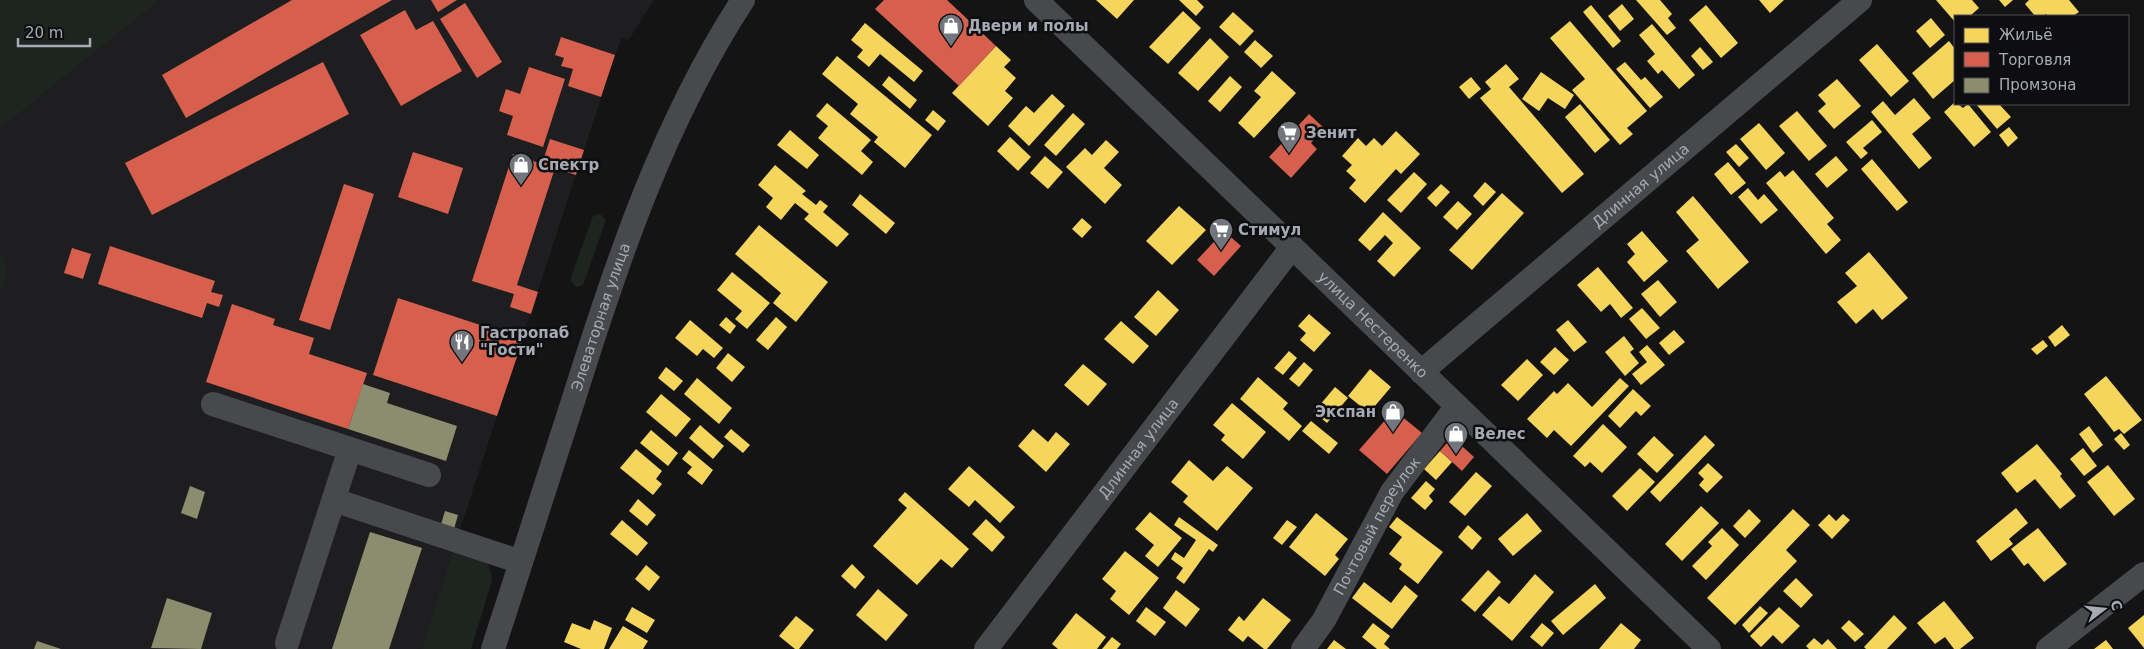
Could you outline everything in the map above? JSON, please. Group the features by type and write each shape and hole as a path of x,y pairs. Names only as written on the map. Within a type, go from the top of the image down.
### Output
{"street":[{"name":"Элеваторная улица","path":"493,649 611,281 699,72 743,0"},
{"name":"улица Нестеренко","path":"1036,0 1709,649"},
{"name":"Длинная улица","path":"1421,372 1860,0"},
{"name":"Длинная улица","path":"986,649 1292,247"},
{"path":"214,404 428,475"},
{"name":"Почтовый переулок","path":"1303,649 1324,620 1392,492 1457,406"},
{"path":"287,643 350,449"},
{"path":"334,500 521,562"},
{"path":"2048,649 2144,574"}],"shaded area":[{"path":"0,0 160,0 0,129"},
{"path":"160,0 654,0 628,41 622,37 615,55 421,649 0,649 0,129"},
{"path":"600,214 606,220 583,285 576,287 570,280 593,216"},
{"path":"0,253 4,259 7,273 0,291"},
{"path":"454,548 481,557 489,566 491,573 492,581 471,649 421,649"}],"building: Жильё":[{"path":"1096,0 1134,0 1117,19"},
{"path":"1179,0 1197,0 1204,7 1196,16"},
{"path":"1636,0 1660,0 1672,14 1668,18 1676,28 1667,35"},
{"path":"1759,0 1784,0 1770,13"},
{"path":"1936,0 1972,0 1979,8 1971,15 1954,15 1954,21"},
{"path":"1999,0 2013,0 2005,7"},
{"path":"2029,0 2069,0 2079,12 2074,15 2034,15 2025,4"},
{"path":"1622,4 1634,19 1620,31 1608,16"},
{"path":"1591,5 1621,41 1613,48 1583,12"},
{"path":"1706,5 1738,43 1721,58 1689,20"},
{"path":"1183,11 1201,28 1168,64 1149,47"},
{"path":"1233,12 1254,31 1240,46 1219,27"},
{"path":"1931,18 1945,35 1930,48 1916,31"},
{"path":"1570,21 1647,111 1627,128 1633,134 1620,145 1572,90 1585,79 1550,38"},
{"path":"865,23 923,71 914,82 880,54 869,67 857,57 863,50 851,40"},
{"path":"1652,24 1695,75 1679,89 1662,70 1658,74 1647,61 1655,54 1639,35"},
{"path":"1210,38 1229,57 1198,91 1178,73"},
{"path":"1255,40 1273,56 1261,68 1244,52"},
{"path":"1949,41 1954,48 1954,81 1933,99 1912,73"},
{"path":"1877,44 1909,81 1891,97 1859,60"},
{"path":"996,46 1011,60 1004,67 1016,78 1005,91 1013,98 988,126 952,93"},
{"path":"1700,47 1713,62 1703,70 1691,56"},
{"path":"837,56 932,135 905,168 874,142 878,137 850,114 858,104 822,74"},
{"path":"1625,62 1641,80 1645,77 1663,97 1650,108 1616,69"},
{"path":"1506,64 1519,79 1509,87 1584,174 1562,193 1480,98 1491,89 1485,82"},
{"path":"1272,71 1296,93 1254,138 1238,123 1261,97 1254,91"},
{"path":"1541,72 1574,95 1565,109 1548,98 1539,111 1522,99"},
{"path":"889,76 917,100 910,109 882,85"},
{"path":"1230,76 1242,87 1220,112 1208,101"},
{"path":"1471,77 1481,89 1469,99 1459,87"},
{"path":"1837,79 1861,106 1834,129 1818,111 1826,104 1818,95"},
{"path":"1052,94 1065,106 1029,146 1008,126 1026,106 1034,113"},
{"path":"1914,98 1931,118 1912,134 1932,158 1919,169 1871,112 1883,101 1895,115"},
{"path":"827,103 871,140 861,151 873,162 862,175 818,138 828,126 816,116"},
{"path":"1954,103 1954,105 1959,105 1963,108 1969,105 1991,132 1974,147 1944,112"},
{"path":"1580,104 1610,140 1595,153 1565,117"},
{"path":"1977,105 2000,105 2011,117 1997,129"},
{"path":"933,110 946,121 938,131 925,120"},
{"path":"1797,111 1827,146 1809,161 1779,126"},
{"path":"1073,113 1085,124 1056,156 1044,145"},
{"path":"1872,120 1882,132 1863,148 1868,153 1861,159 1846,142"},
{"path":"1759,123 1785,153 1766,170 1740,139"},
{"path":"2009,127 2018,138 2008,147 1999,135"},
{"path":"790,130 819,155 807,169 777,145"},
{"path":"1396,131 1420,154 1401,174 1396,169 1365,203 1349,188 1356,180 1346,171 1352,165 1342,156 1358,138 1366,146 1374,138 1382,146"},
{"path":"1010,137 1031,157 1018,171 997,151"},
{"path":"1106,140 1119,152 1104,168 1122,185 1105,204 1066,167 1085,148 1092,155"},
{"path":"1736,144 1749,158 1739,167 1726,152"},
{"path":"1045,156 1063,172 1048,189 1030,173"},
{"path":"1836,156 1848,170 1827,188 1815,174"},
{"path":"1872,159 1908,202 1897,211 1861,169"},
{"path":"1728,162 1746,183 1731,195 1714,174"},
{"path":"775,165 806,191 802,194 816,205 820,200 828,206 823,212 849,234 837,247 804,219 809,214 795,203 781,220 766,207 773,198 758,185"},
{"path":"1793,170 1834,218 1827,224 1841,240 1826,254 1766,183 1780,171 1785,177"},
{"path":"1414,172 1427,184 1401,213 1387,200"},
{"path":"1485,182 1496,192 1483,206 1473,196"},
{"path":"1441,184 1450,192 1436,207 1427,198"},
{"path":"1748,188 1758,200 1764,194 1778,210 1761,224 1738,197"},
{"path":"1502,193 1524,213 1472,270 1449,250"},
{"path":"860,194 895,223 886,234 852,205"},
{"path":"1693,196 1749,262 1718,289 1686,251 1699,240 1676,212"},
{"path":"1458,201 1472,214 1457,230 1443,217"},
{"path":"1179,206 1206,230 1172,265 1146,241"},
{"path":"1383,212 1421,248 1394,277 1377,261 1393,243 1385,235 1370,251 1358,240"},
{"path":"1082,218 1092,227 1082,238 1072,229"},
{"path":"759,225 828,282 796,322 773,303 781,293 735,254"},
{"path":"1642,231 1668,261 1644,282 1627,262 1635,254 1627,244"},
{"path":"1869,252 1908,298 1882,320 1873,309 1856,324 1837,302 1857,286 1845,273"},
{"path":"1598,267 1633,308 1621,318 1610,304 1601,312 1577,285"},
{"path":"732,272 770,303 747,329 735,319 742,311 717,290"},
{"path":"1658,280 1677,302 1660,317 1641,294"},
{"path":"1158,290 1179,310 1156,336 1134,317"},
{"path":"1642,308 1660,328 1646,339 1629,319"},
{"path":"1309,314 1331,333 1314,352 1300,340 1306,333 1298,326"},
{"path":"726,317 736,326 730,334 719,325"},
{"path":"776,317 787,327 768,350 756,340"},
{"path":"690,320 723,348 714,358 703,349 697,356 675,338"},
{"path":"1568,320 1587,342 1574,352 1556,330"},
{"path":"1121,321 1149,346 1133,364 1104,339"},
{"path":"2062,325 2070,335 2055,347 2048,337"},
{"path":"1674,330 1685,342 1669,355 1659,343"},
{"path":"1624,336 1634,349 1630,352 1639,363 1625,376 1605,352"},
{"path":"2043,340 2048,346 2037,355 2031,349"},
{"path":"1647,345 1665,365 1641,385 1632,374 1647,362 1639,352"},
{"path":"1555,347 1569,360 1554,375 1540,362"},
{"path":"1289,351 1297,358 1283,375 1274,368"},
{"path":"728,353 745,367 732,382 716,368"},
{"path":"1527,359 1543,375 1518,401 1501,385"},
{"path":"1304,362 1313,370 1299,387 1289,379"},
{"path":"1083,364 1107,384 1088,406 1064,385"},
{"path":"666,367 683,381 674,391 658,378"},
{"path":"1370,369 1391,387 1369,413 1348,396"},
{"path":"2106,376 2142,420 2124,434 2119,429 2114,432 2084,394"},
{"path":"1258,377 1288,403 1283,409 1302,426 1289,441 1240,399"},
{"path":"697,378 732,408 719,424 684,394"},
{"path":"1620,378 1629,386 1571,446 1554,430 1547,438 1527,419 1554,391 1557,394 1568,383 1592,407"},
{"path":"1335,387 1348,398 1327,423 1314,412"},
{"path":"1633,389 1651,406 1641,416 1636,411 1620,428 1608,416"},
{"path":"661,394 691,419 676,437 646,412"},
{"path":"1232,403 1266,432 1243,459 1221,440 1225,435 1213,425"},
{"path":"1311,421 1338,443 1329,454 1302,431"},
{"path":"1603,424 1627,447 1602,473 1590,462 1585,467 1573,456"},
{"path":"700,425 724,446 713,459 689,438"},
{"path":"2089,426 2103,445 2093,453 2079,434"},
{"path":"731,429 750,445 743,453 724,437"},
{"path":"1033,429 1048,442 1056,432 1070,444 1046,472 1018,446"},
{"path":"651,430 678,453 668,466 640,443"},
{"path":"2121,433 2130,445 2124,450 2114,439"},
{"path":"1705,435 1715,445 1660,502 1650,492"},
{"path":"1654,436 1674,455 1657,473 1637,454"},
{"path":"2037,444 2062,474 2060,476 2076,496 2060,509 2035,479 2017,493 2001,473"},
{"path":"2083,448 2097,466 2084,476 2070,459"},
{"path":"636,449 662,471 656,479 662,484 653,495 620,468"},
{"path":"689,450 713,470 702,485 687,473 692,467 682,459"},
{"path":"1440,451 1452,462 1436,480 1424,469"},
{"path":"1189,460 1213,481 1227,466 1253,488 1217,531 1183,502 1188,496 1171,482"},
{"path":"1708,463 1723,477 1707,493 1699,485 1704,479 1698,473"},
{"path":"2108,465 2135,499 2114,516 2087,482"},
{"path":"969,466 1015,507 1000,523 975,500 969,507 948,489"},
{"path":"1640,468 1655,482 1627,511 1612,496"},
{"path":"1476,472 1492,486 1465,516 1449,502"},
{"path":"1426,481 1435,489 1429,496 1433,501 1425,510 1411,498"},
{"path":"905,492 969,549 952,568 941,559 917,585 873,546 907,508 898,500"},
{"path":"638,499 656,515 647,526 629,511"},
{"path":"1701,506 1719,523 1682,561 1665,544"},
{"path":"2016,508 2028,523 2009,539 2013,544 1991,561 1976,541"},
{"path":"1749,509 1761,521 1745,538 1733,526"},
{"path":"1793,509 1810,525 1786,550 1797,561 1735,625 1707,598"},
{"path":"1150,512 1182,538 1158,567 1145,556 1154,545 1135,529"},
{"path":"1316,513 1348,539 1335,555 1339,559 1325,576 1289,547"},
{"path":"1527,513 1542,531 1513,556 1498,539"},
{"path":"1829,514 1836,521 1843,514 1850,520 1832,539 1818,525"},
{"path":"1179,517 1218,545 1213,552 1209,549 1184,584 1176,578 1183,568 1171,559 1175,552 1184,558 1196,540 1174,525"},
{"path":"1397,517 1443,552 1418,584 1399,569 1402,564 1389,554 1402,537 1389,527"},
{"path":"986,519 1005,537 992,552 972,534"},
{"path":"622,520 648,543 637,556 610,534"},
{"path":"1287,520 1297,527 1282,545 1273,538"},
{"path":"1468,525 1482,538 1472,550 1458,537"},
{"path":"1722,528 1739,545 1706,580 1692,566 1712,546 1708,542"},
{"path":"2038,528 2067,564 2044,582 2028,563 2024,566 2011,549"},
{"path":"1125,551 1159,578 1129,615 1110,599 1116,591 1102,579"},
{"path":"852,564 865,577 855,589 841,576"},
{"path":"646,565 660,577 649,591 635,579"},
{"path":"1488,570 1501,582 1475,612 1461,600"},
{"path":"1535,574 1554,592 1512,641 1482,615 1499,596 1509,604"},
{"path":"1796,578 1813,595 1801,608 1783,591"},
{"path":"1364,582 1391,603 1405,585 1418,596 1392,629 1352,598"},
{"path":"1595,584 1606,598 1563,635 1551,621"},
{"path":"878,589 908,615 886,641 856,615"},
{"path":"1176,590 1200,609 1186,627 1163,608"},
{"path":"1263,598 1291,620 1267,649 1264,649 1248,636 1243,642 1228,630 1239,616 1244,621"},
{"path":"1944,601 1974,638 1960,649 1954,649 1945,637 1935,644 1917,623"},
{"path":"1760,606 1768,613 1749,633 1742,625"},
{"path":"632,607 655,620 647,633 625,620"},
{"path":"1146,607 1166,622 1155,636 1136,621"},
{"path":"1779,607 1800,626 1782,644 1773,635 1761,647 1750,636"},
{"path":"1076,613 1106,637 1097,649 1058,649 1052,644"},
{"path":"1894,615 1907,628 1887,649 1866,649 1864,647"},
{"path":"2144,615 2144,648 2128,628"},
{"path":"796,616 814,630 799,649 795,649 779,636"},
{"path":"594,620 612,628 604,649 581,649 564,642 572,623 590,630"},
{"path":"1849,620 1864,634 1855,642 1841,628"},
{"path":"1373,623 1390,636 1384,644 1390,649 1377,649 1362,637"},
{"path":"1542,623 1554,633 1542,647 1530,637"},
{"path":"1621,623 1641,640 1634,649 1599,649"},
{"path":"623,626 648,641 643,649 609,649"},
{"path":"1112,637 1121,644 1117,649 1102,649"},
{"path":"1814,638 1822,645 1828,639 1837,649 1809,649 1806,646"},
{"path":"1334,640 1346,649 1327,649"},
{"path":"2106,640 2113,649 2094,649"}],"building: Торговля":[{"path":"292,0 392,0 186,118 162,75"},
{"path":"431,0 457,0 438,12"},
{"path":"884,0 947,0 996,46 959,86 875,9"},
{"path":"465,3 502,62 477,78 440,19"},
{"path":"405,10 416,30 433,21 462,71 401,106 360,35"},
{"path":"561,37 615,55 601,97 568,86 573,69 561,66 564,58 555,55"},
{"path":"323,62 349,114 152,215 125,163"},
{"path":"529,67 565,79 543,147 507,135 513,116 499,111 506,89 520,94"},
{"path":"1309,114 1324,128 1311,143 1317,149 1291,178 1269,157"},
{"path":"550,139 584,150 576,175 555,168 517,285 538,292 531,314 510,307 514,294 472,281 513,154 542,164"},
{"path":"413,152 463,168 448,214 398,197"},
{"path":"344,184 374,194 330,330 299,320"},
{"path":"1224,231 1241,246 1214,276 1197,260"},
{"path":"110,246 215,281 211,292 223,295 219,307 207,303 202,318 98,284"},
{"path":"72,248 91,254 83,279 64,273"},
{"path":"398,298 523,339 497,416 373,375"},
{"path":"232,304 275,319 273,325 314,338 309,354 367,373 348,429 206,382"},
{"path":"1394,410 1422,433 1387,474 1359,450"},
{"path":"1452,437 1474,457 1462,471 1440,451"}],"building: Промзона":[{"path":"363,384 390,393 387,403 457,426 446,461 348,429"},
{"path":"190,486 205,492 197,519 181,513"},
{"path":"445,511 458,515 454,529 441,524"},
{"path":"370,532 422,548 389,649 332,649"},
{"path":"167,598 212,613 201,649 151,648"},
{"path":"37,641 61,649 34,649"}],"place":[{"name":"Двери и полы","path":"951,47"},
{"name":"Зенит","path":"1289,154"},
{"name":"Спектр","path":"521,186"},
{"name":"Стимул","path":"1221,251"},
{"name":"Гастропаб \"Гости\"","path":"462,363"},
{"name":"Экспан","path":"1393,433"},
{"name":"Велес","path":"1456,455"}]}
